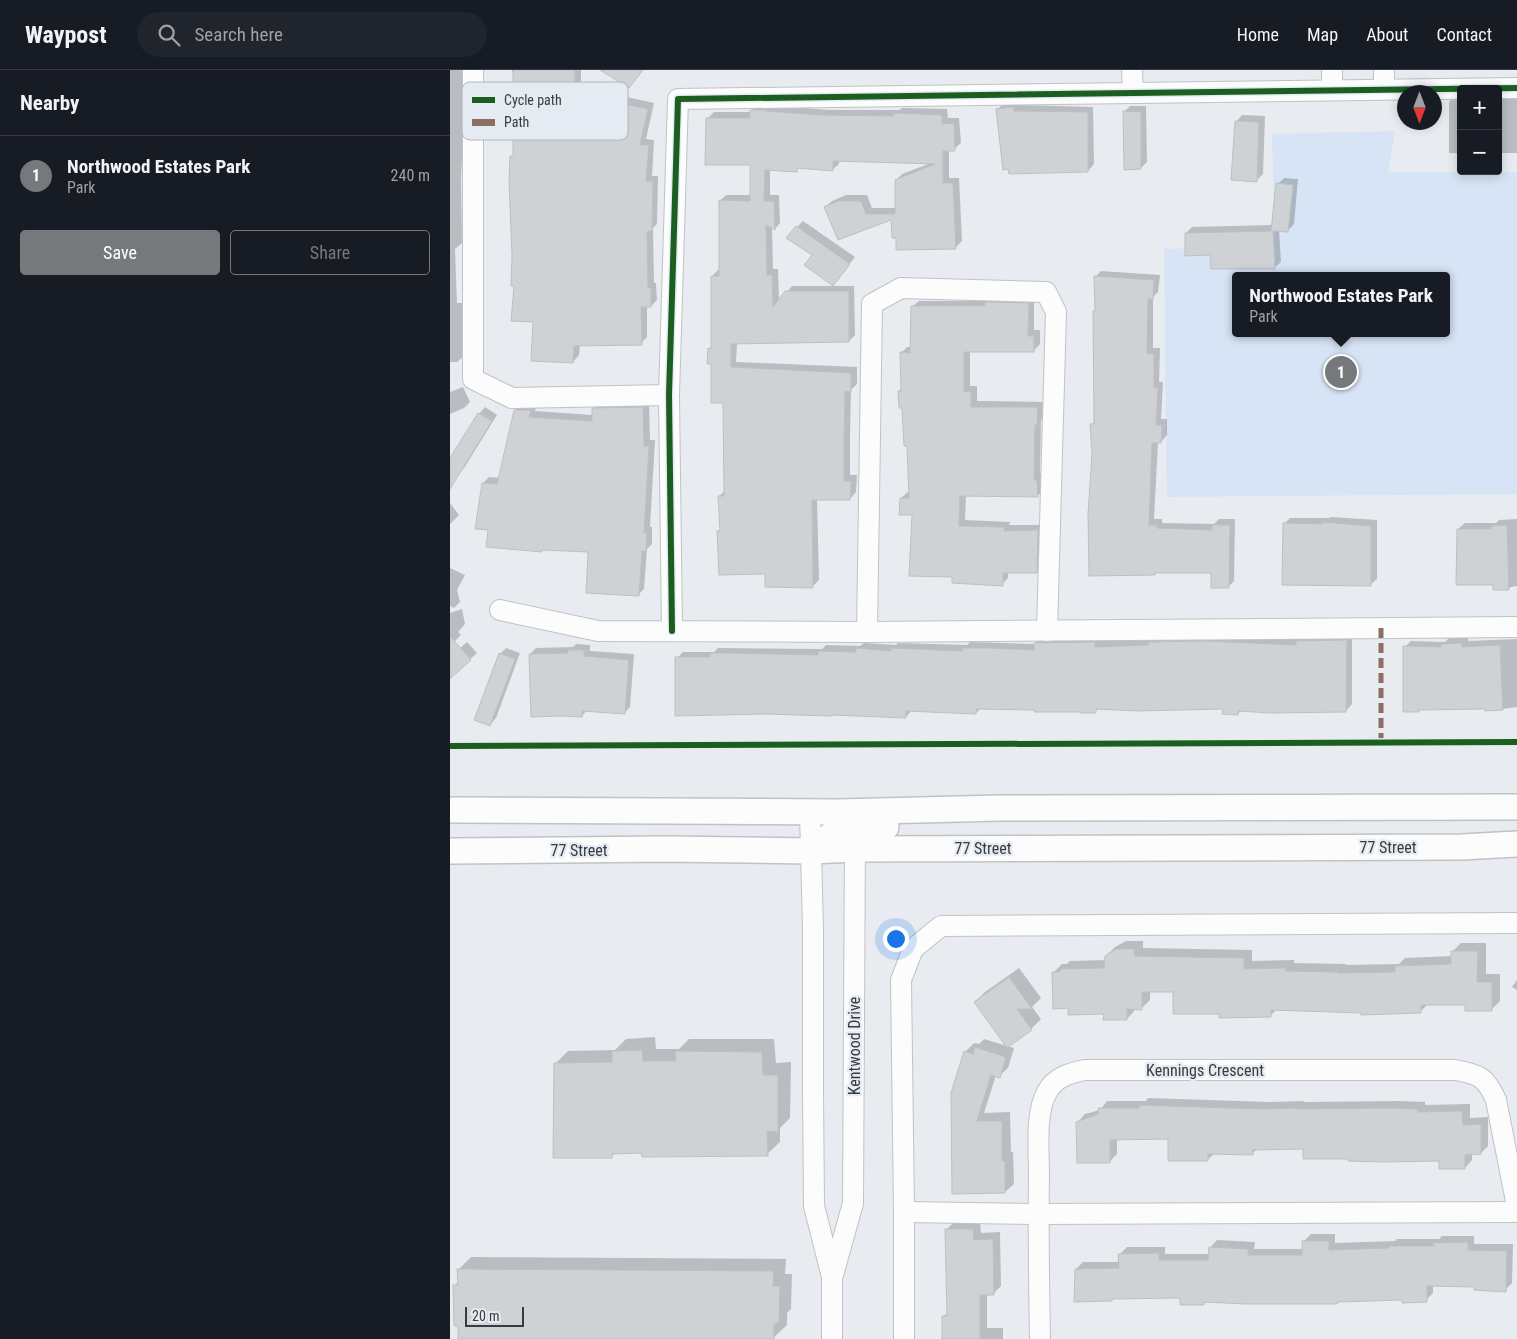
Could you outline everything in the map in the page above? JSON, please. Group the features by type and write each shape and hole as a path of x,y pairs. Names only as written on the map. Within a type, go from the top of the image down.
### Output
{"main road":[{"path":"811,851 831,835 854,830 973,822 1000,808 1517,807"},
{"name":"77 Street","path":"457,808 810,812 854,830 1452,847 1517,844"},
{"name":"77 Street","path":"450,851 666,849 811,851"}],"street":[{"path":"1132,70 1133,93"},
{"path":"1332,70 1332,90"},
{"path":"672,631 669,395 678,99 1332,90 1384,80 1517,88"},
{"path":"473,140 473,379 512,398 669,395"},
{"path":"867,632 872,304 901,288 1046,292 1056,312 1047,631"},
{"path":"500,610 598,631 867,632 1517,627"},
{"name":"Kentwood Drive","path":"810,812 814,1206 832,1277 832,1339"},
{"name":"Kentwood Drive","path":"832,1277 854,1203 854,830"},
{"path":"904,1339 901,980 912,949 941,926 1517,923"},
{"name":"Kennings Crescent","path":"1040,1339 1039,1135 1041,1111 1047,1092 1057,1080 1069,1074 1085,1070 1455,1070 1471,1072 1490,1085 1496,1100 1517,1206"},
{"path":"904,1212 1039,1214 1517,1212"}],"shaded area":[{"path":"1395,131 1388,172 1457,172 1457,175 1502,175 1502,172 1517,172 1517,494 1167,497 1164,249 1275,246 1272,134"}],"building":[{"path":"513,70 575,70 575,82 513,82"},
{"path":"600,70 643,70 629,88 628,82 619,82"},
{"path":"628,105 648,109 640,145 649,145 646,181 653,181 652,231 647,232 648,288 651,288 651,307 641,307 642,345 574,346 573,363 531,361 533,322 511,321 514,286 511,286 512,255 509,180 510,156 513,156 513,140 628,140"},
{"path":"1014,107 1014,111 1088,112 1088,172 1009,174 1008,169 1003,170 996,109"},
{"path":"750,110 821,115 894,116 894,113 942,115 942,124 954,123 955,151 943,151 943,183 953,183 956,249 896,250 896,238 892,238 891,220 838,240 824,207 838,201 861,201 866,214 895,214 895,180 935,164 833,161 833,171 797,168 797,172 765,170 764,201 774,201 775,230 766,225 767,275 772,275 773,307 785,291 849,291 849,342 731,344 731,367 851,373 851,392 845,391 844,443 844,481 851,481 850,500 812,500 813,588 765,587 765,574 719,575 717,531 720,531 718,496 724,496 723,403 711,403 711,364 707,364 708,348 711,349 711,276 719,276 719,200 750,201 750,165 705,165 706,118 750,118"},
{"path":"1123,111 1141,112 1141,169 1124,170"},
{"path":"1235,121 1259,122 1257,182 1231,180"},
{"path":"1276,183 1293,185 1288,232 1273,231 1275,269 1211,269 1210,255 1185,256 1185,233 1271,231"},
{"path":"796,226 850,264 833,286 804,265 812,255 786,238"},
{"path":"1094,276 1154,280 1153,299 1148,299 1147,353 1154,354 1154,388 1158,388 1156,425 1162,425 1161,443 1152,443 1149,525 1157,525 1157,528 1212,530 1212,525 1230,525 1229,588 1211,588 1211,573 1089,576 1088,514 1092,454 1090,424 1094,424"},
{"path":"985,302 1029,303 1028,336 1034,336 1034,352 964,352 964,391 971,392 971,407 1038,407 1037,425 1035,425 1034,480 1037,480 1038,497 960,496 959,526 1004,527 1004,531 1038,530 1037,573 1003,573 1003,586 952,583 952,577 909,576 912,515 899,515 900,498 909,498 907,446 904,446 902,408 899,408 898,391 901,391 900,352 910,353 911,306 985,306"},
{"path":"643,407 644,446 649,446 644,533 647,533 646,552 642,551 639,596 586,593 588,552 542,550 542,552 486,547 488,530 475,529 482,483 497,484 514,410 531,410 529,417 592,421 592,408"},
{"path":"478,413 492,421 450,489 450,458"},
{"path":"1323,522 1371,526 1371,586 1282,585 1283,523 1323,524"},
{"path":"1507,525 1509,590 1493,590 1493,585 1456,585 1457,529 1491,529 1491,526"},
{"path":"450,636 471,660 450,679"},
{"path":"1347,640 1346,712 1271,713 1238,711 1238,715 1222,714 1223,709 1138,711 1096,709 1096,713 1080,713 976,709 976,714 906,711 906,718 766,714 675,716 675,657 710,657 710,653 818,655 818,651 856,652 856,648 891,651 891,648 962,651 962,648 1034,650 1034,643 1095,642 1095,647 1148,645 1149,642 1204,641 1296,645 1296,641"},
{"path":"1462,643 1462,647 1500,645 1503,710 1419,710 1419,712 1403,712 1403,646 1441,647 1441,644"},
{"path":"568,650 584,650 584,656 629,660 625,714 582,711 582,717 531,717 529,654 568,653"},
{"path":"499,653 515,659 490,726 474,720"},
{"path":"1116,949 1135,949 1134,956 1244,958 1244,969 1286,968 1286,971 1338,973 1395,972 1395,966 1451,964 1451,951 1478,951 1477,982 1492,982 1492,1011 1465,1011 1465,1005 1421,1005 1421,1013 1361,1015 1361,1013 1271,1010 1271,1017 1219,1018 1219,1014 1173,1014 1173,992 1142,992 1142,1010 1127,1009 1127,1020 1103,1020 1104,1014 1068,1015 1068,1008 1053,1009 1052,972 1060,972 1060,969 1104,968 1105,956"},
{"path":"1009,977 1032,1009 1017,1009 1032,1030 1007,1048 974,1002"},
{"path":"975,1047 1006,1057 1000,1078 991,1075 977,1121 1002,1121 1002,1161 1005,1161 1005,1193 952,1194 951,1093 964,1051 973,1054"},
{"path":"642,1050 643,1061 676,1061 675,1051 762,1052 763,1075 778,1075 778,1132 767,1131 768,1156 642,1157 641,1153 612,1154 612,1158 553,1158 554,1063 612,1062 612,1051"},
{"path":"1139,1105 1261,1109 1392,1108 1418,1109 1418,1112 1462,1111 1463,1125 1481,1124 1481,1154 1465,1155 1465,1169 1439,1169 1439,1161 1383,1162 1348,1161 1348,1159 1303,1159 1303,1149 1253,1150 1253,1155 1208,1154 1208,1161 1168,1161 1168,1139 1110,1140 1110,1163 1077,1163 1076,1122 1098,1114 1098,1108 1139,1108"},
{"path":"945,1229 973,1229 974,1240 993,1239 994,1295 980,1295 980,1339 942,1339 942,1316 947,1316"},
{"path":"1302,1241 1329,1241 1329,1250 1389,1248 1389,1246 1434,1246 1433,1243 1468,1242 1468,1250 1507,1251 1506,1292 1474,1290 1474,1287 1427,1286 1427,1302 1402,1303 1402,1300 1337,1302 1337,1304 1204,1302 1204,1305 1180,1305 1180,1298 1112,1299 1112,1301 1074,1302 1075,1269 1119,1268 1118,1254 1159,1253 1159,1260 1208,1260 1209,1247 1248,1249 1248,1255 1302,1255"},
{"path":"457,1269 774,1271 773,1286 780,1286 779,1323 774,1324 774,1339 458,1339 458,1326 454,1326 453,1285 458,1285"}],"marked path":[{"path":"1381,628 1381,743"}],"cycle path":[{"path":"672,631 669,395 678,99 1517,88"},
{"path":"450,746 1517,742"}],"place":[{"name":"Northwood Estates Park","path":"1341,372"}]}
